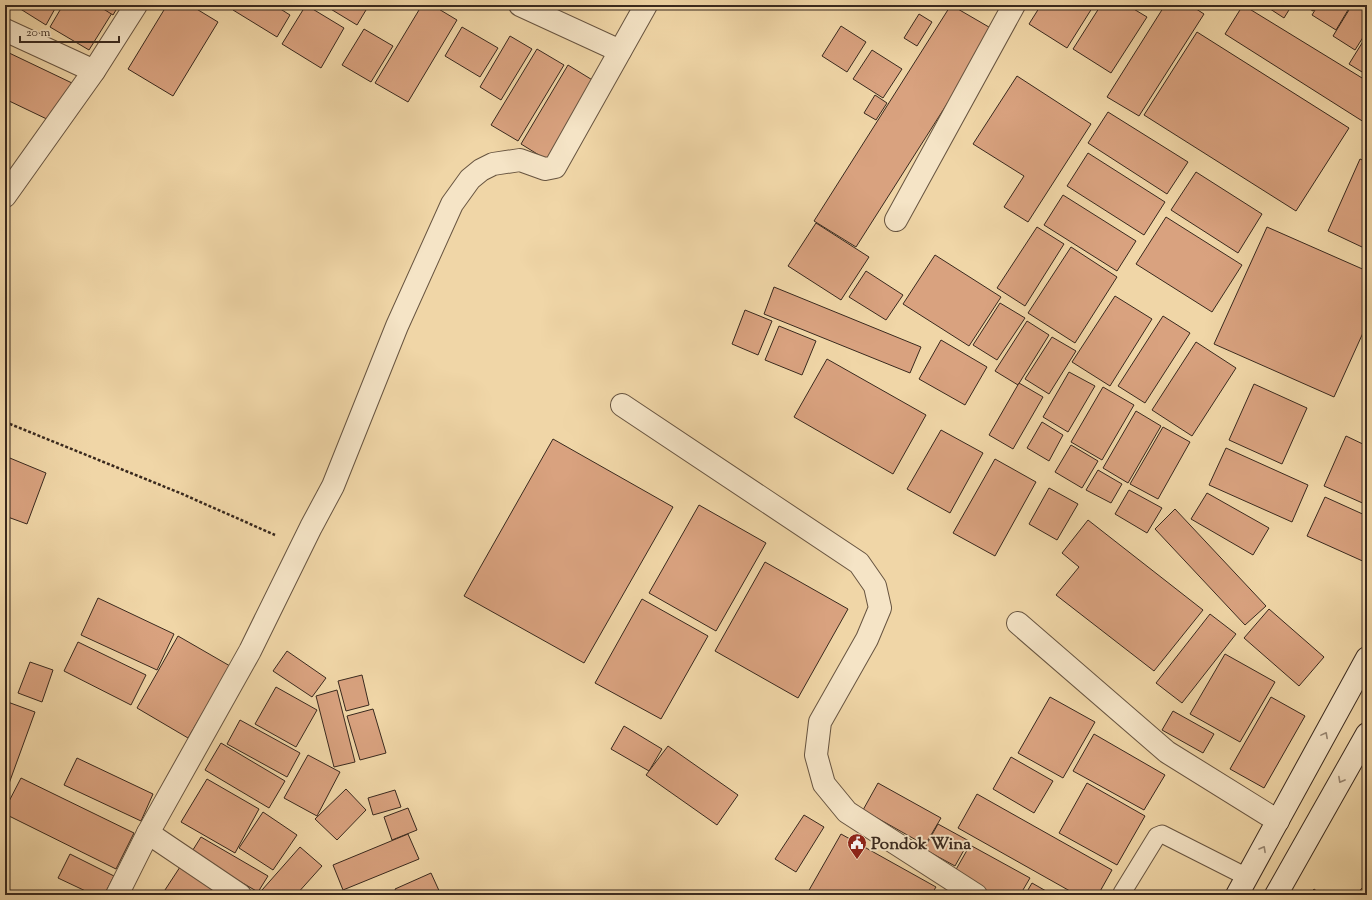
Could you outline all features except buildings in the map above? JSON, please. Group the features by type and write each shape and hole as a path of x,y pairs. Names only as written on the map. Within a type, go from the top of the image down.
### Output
{"street":[{"path":"5,196 94,71 136,5"},
{"path":"520,5 620,51"},
{"path":"116,895 148,833 246,658 333,486 397,326 452,204 460,191 481,170 493,164 520,160 545,169 555,167 646,5"},
{"path":"896,220 1014,5"},
{"path":"5,30 94,71"},
{"path":"622,405 859,563 875,586 880,608 867,639 820,722 816,755 824,784 847,812 976,895"},
{"path":"1018,623 1167,752 1278,821"},
{"path":"1367,658 1242,886 1277,894 1367,734"},
{"path":"148,833 240,895"}],"lane":[{"path":"1122,895 1157,836 1162,834 1242,886"}],"path":[{"path":"5,422 173,490 302,546"}],"place":[{"name":"Pondok Wina","path":"857,860"}]}
